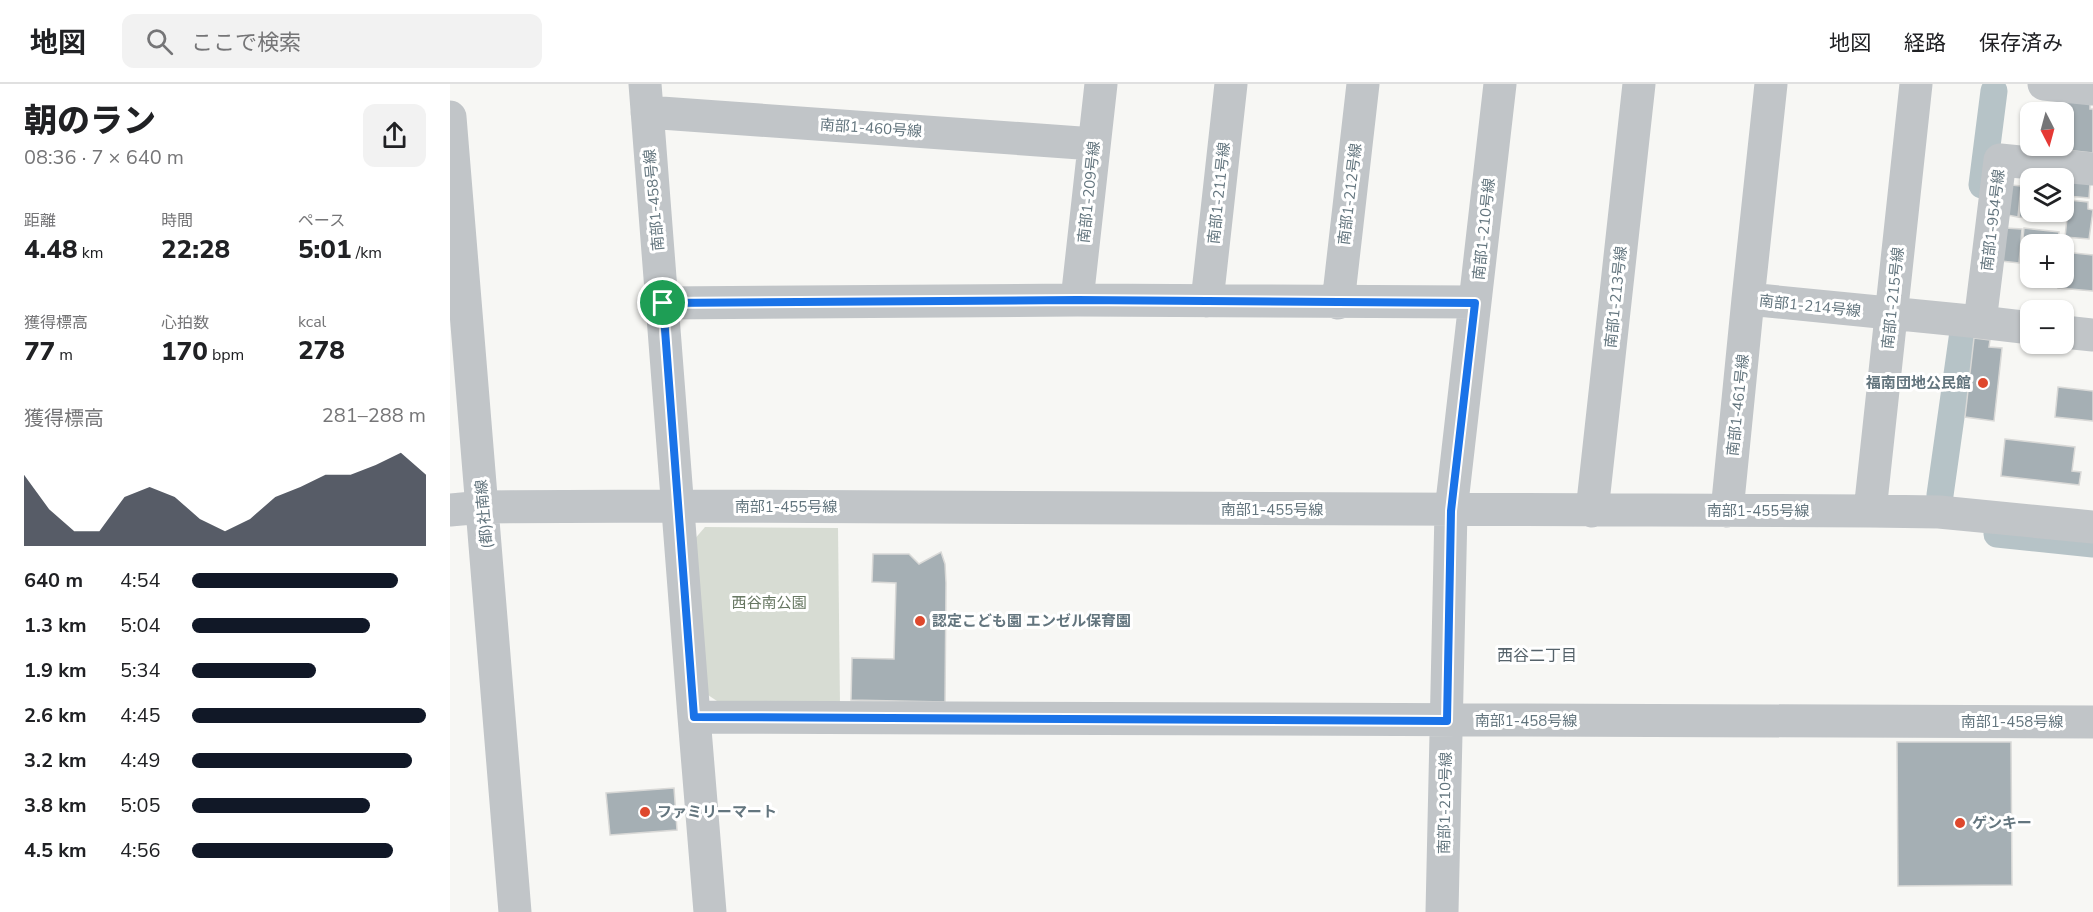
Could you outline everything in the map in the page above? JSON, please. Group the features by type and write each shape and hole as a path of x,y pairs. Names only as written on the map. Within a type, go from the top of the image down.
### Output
{"street":[{"name":"南部1-209号線","path":"1077,300 1101,84"},
{"name":"南部1-211号線","path":"1207,301 1231,84"},
{"name":"南部1-212号線","path":"1338,303 1363,84"},
{"name":"南部1-210号線","path":"1442,912 1451,511 1500,84"},
{"name":"南部1-213号線","path":"1592,511 1639,84"},
{"name":"南部1-214号線","path":"1771,84 1748,299 1980,322"},
{"name":"南部1-215号線","path":"1870,511 1916,84"},
{"path":"2044,84 2093,89"},
{"name":"南部1-460号線","path":"646,98 1094,144"},
{"name":"南部1-458号線","path":"646,98 694,717 2093,722"},
{"name":"(都)社南線","path":"450,127 515,912"},
{"name":"南部1-954号線","path":"1980,322 2000,160 2093,169"},
{"name":"南部1-461号線","path":"1727,511 1748,299"},
{"path":"663,303 1077,300 1475,303"},
{"path":"1980,322 2020,327"},
{"path":"2074,333 2093,335"},
{"name":"南部1-455号線","path":"450,510 483,507 679,506 1870,511 1939,512 2093,527"},
{"path":"694,717 710,912"}],"green space":[{"name":"西谷南公園","path":"705,527 838,528 840,705 720,703 705,693 693,541"}],"building":[{"path":"2065,99 2090,102 2090,109 2093,109 2093,153 2074,151 2074,102 2065,102"},
{"path":"2074,181 2090,183 2089,198 2074,197"},
{"path":"2011,185 2020,186 2018,217 2007,215"},
{"path":"2074,201 2088,202 2088,209 2093,210 2089,239 2074,238 2074,234 2065,234 2067,222 2074,222"},
{"path":"2005,228 2022,229 2019,263 2001,261"},
{"path":"2024,228 2059,232 2059,234 2023,234"},
{"path":"2074,253 2093,255 2093,291 2058,288 2074,288"},
{"name":"福南団地公民館","path":"1974,338 1990,340 1989,347 2002,348 1994,421 1965,417"},
{"path":"2058,387 2093,391 2093,421 2055,417"},
{"path":"2005,439 2075,447 2072,471 2081,472 2079,485 2001,476"},
{"name":"認定こども園 エンゼル保育園","path":"941,552 945,564 946,583 945,702 851,700 852,658 894,659 896,583 872,582 873,554 909,554 919,564"},
{"path":"1897,742 2011,742 2012,885 1898,886"},
{"path":"674,788 677,830 610,835 606,793"}],"waterway":[{"path":"1982,185 1994,91"},
{"path":"1940,495 1963,332"},
{"path":"1997,534 2093,544"}],"place":[{"name":"福南団地公民館","path":"1983,383"},
{"name":"認定こども園 エンゼル保育園","path":"920,621"},
{"name":"ファミリーマート","path":"645,812"},
{"name":"ゲンキー","path":"1960,823"}],"district":[{"name":"西谷二丁目","path":"1537,656"}],"route":[{"path":"1077,300 1475,303 1451,511 1447,721 694,717 663,303 1077,300"}]}
